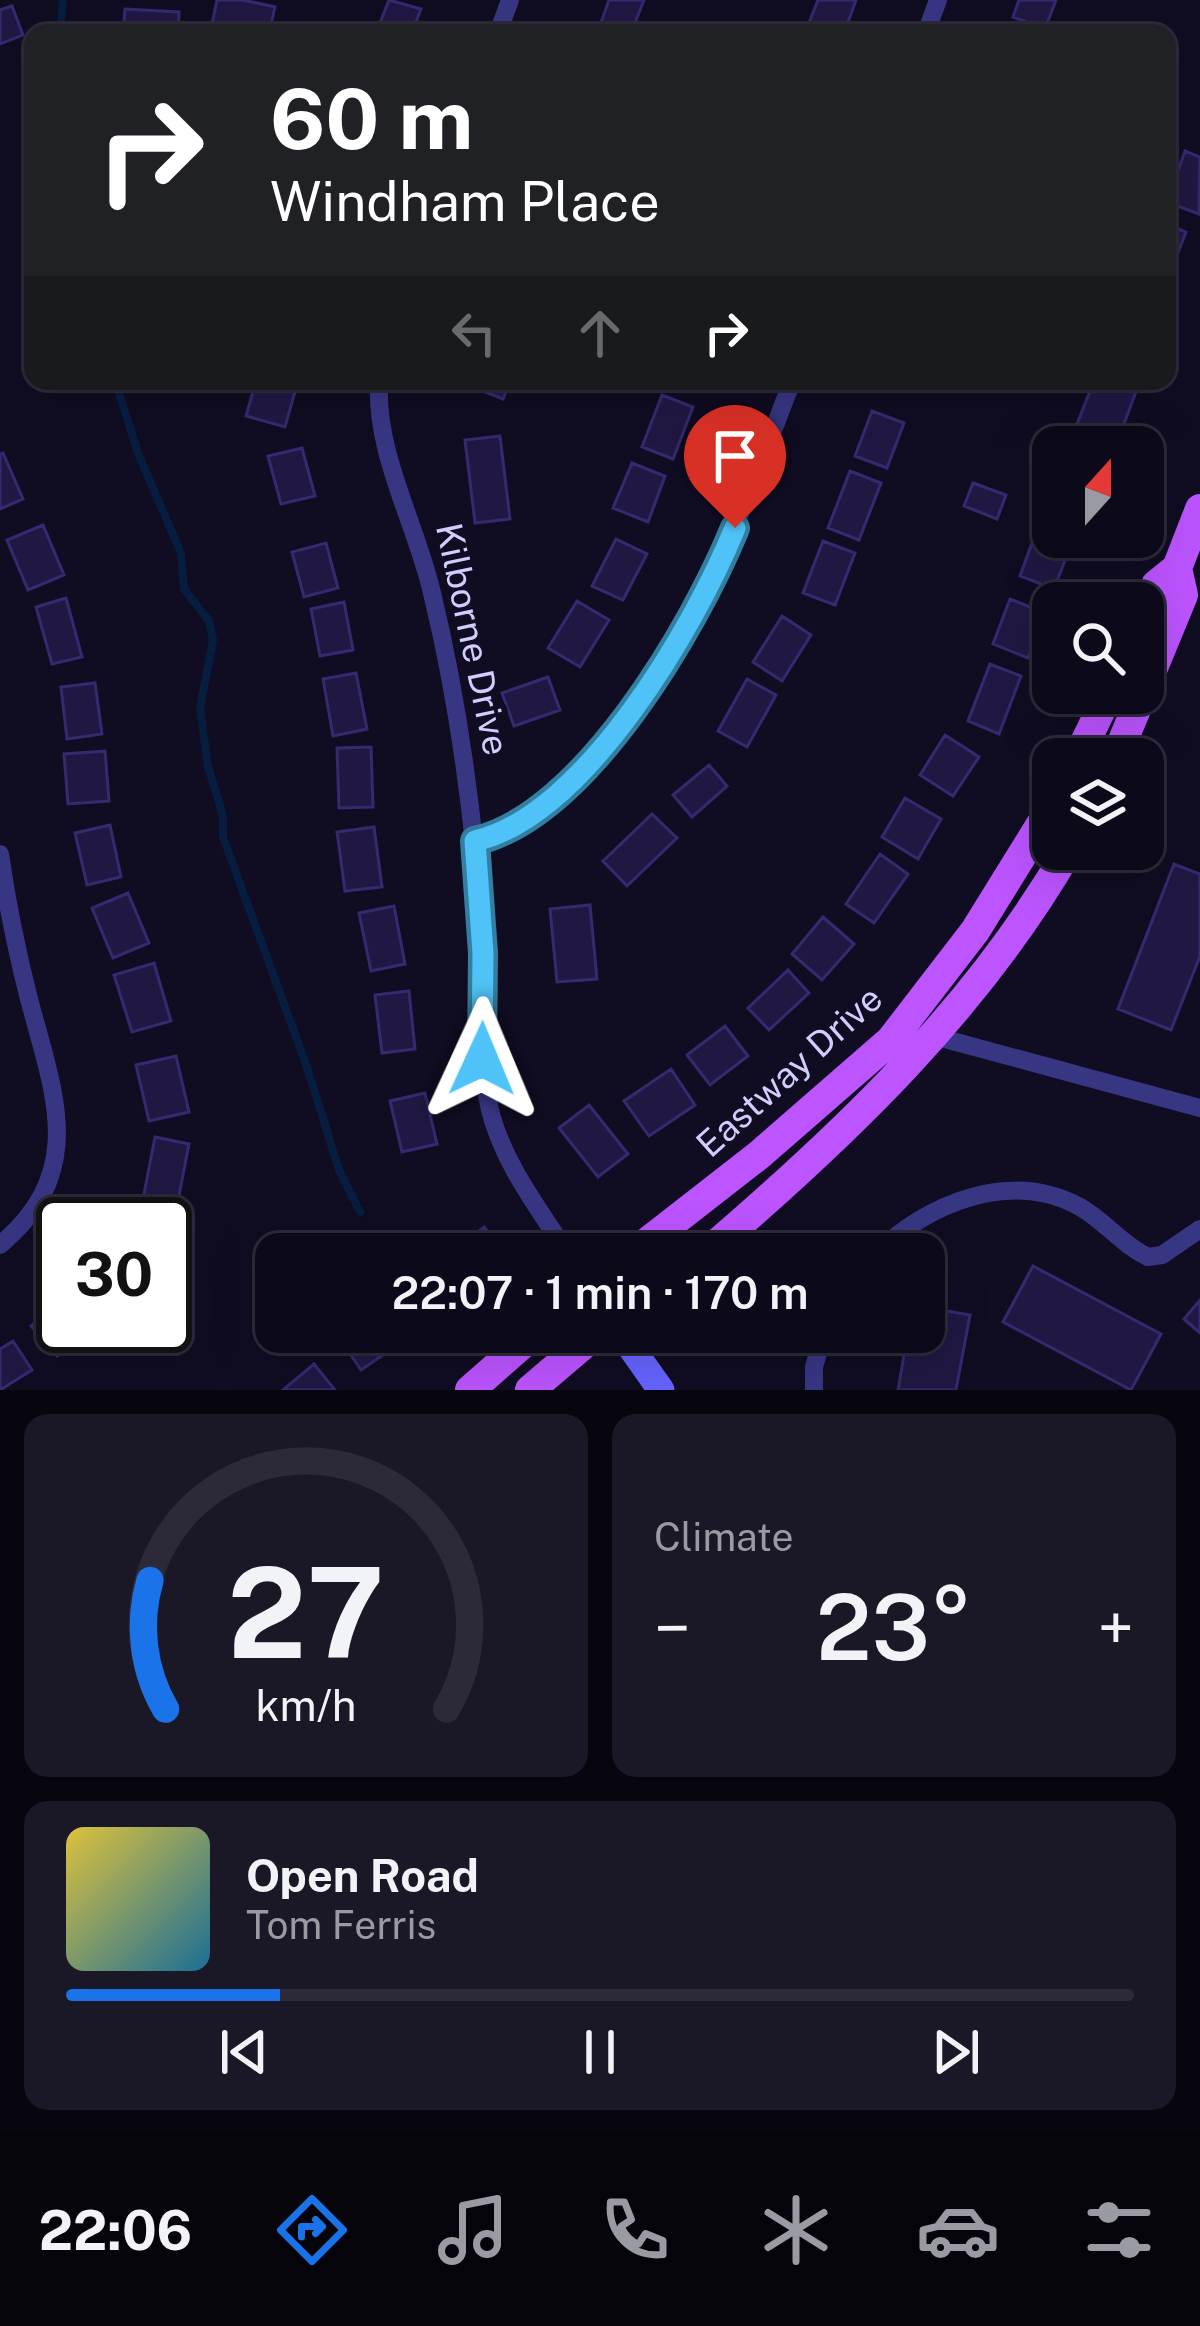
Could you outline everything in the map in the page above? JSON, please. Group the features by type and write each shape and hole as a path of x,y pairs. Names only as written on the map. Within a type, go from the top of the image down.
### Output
{"main road":[{"path":"1160,582 1177,568 1200,509"},
{"path":"1164,642 1183,595 1177,568"},
{"name":"Eastway Drive","path":"659,1233 759,1155 891,1040 975,931 1032,839"},
{"name":"Eastway Drive","path":"729,1233 860,1117 934,1036 1000,955 1055,870"},
{"path":"470,1390 512,1353"},
{"path":"530,1390 573,1353"}],"street":[{"name":"Kilborne Drive","path":"380,390 386,449 432,593 475,841 483,953 482,1059 491,1114 517,1174 555,1233"},
{"path":"475,841 508,831 537,809 584,766 640,702 715,577 789,390"},
{"path":"0,854 28,997 55,1091 60,1133 45,1192 29,1219 0,1245"},
{"path":"934,1036 1200,1108"},
{"path":"903,1233 927,1214 961,1198 996,1192 1058,1197 1081,1208 1148,1257 1162,1256 1200,1229"},
{"path":"635,1353 661,1390"},
{"path":"814,1390 818,1353"}],"building":[{"path":"217,0 275,7 271,24 212,24"},
{"path":"389,0 421,9 415,24 380,24"},
{"path":"609,0 644,0 635,24 600,24"},
{"path":"818,0 856,0 847,24 809,24"},
{"path":"1019,0 1056,0 1047,24 1013,17"},
{"path":"12,6 23,35 0,44 0,10"},
{"path":"125,9 179,12 178,24 124,24"},
{"path":"1185,151 1200,157 1199,214 1176,205 1176,176"},
{"path":"1176,228 1186,232 1176,258"},
{"path":"253,390 295,390 285,427 246,416"},
{"path":"480,390 506,390 503,399"},
{"path":"1090,390 1137,390 1123,426 1077,424"},
{"path":"662,395 693,407 673,459 642,447"},
{"path":"872,411 904,423 887,468 855,456"},
{"path":"500,436 510,519 475,523 465,440"},
{"path":"302,448 315,496 281,504 268,456"},
{"path":"0,454 23,499 0,509"},
{"path":"632,463 665,476 648,522 613,508"},
{"path":"850,471 881,483 859,540 828,528"},
{"path":"973,483 1006,495 997,519 964,506"},
{"path":"43,525 64,575 28,590 7,540"},
{"path":"616,539 647,554 623,600 592,586"},
{"path":"823,541 855,553 835,605 803,593"},
{"path":"326,543 338,588 304,597 292,552"},
{"path":"1032,543 1032,558 1066,558 1057,582 1020,576"},
{"path":"66,598 82,657 52,664 36,607"},
{"path":"1010,599 1032,608 1028,658 993,644"},
{"path":"577,601 609,620 580,667 548,648"},
{"path":"344,602 353,650 320,656 311,609"},
{"path":"782,616 811,635 782,681 753,662"},
{"path":"990,664 1021,676 999,734 968,721"},
{"path":"356,673 367,729 333,736 323,679"},
{"path":"548,677 560,710 514,726 502,693"},
{"path":"747,679 776,695 747,747 718,731"},
{"path":"95,683 102,734 67,739 61,687"},
{"path":"945,735 979,757 953,796 920,775"},
{"path":"371,747 373,807 339,808 337,748"},
{"path":"105,751 109,801 68,804 64,754"},
{"path":"709,765 727,786 692,817 673,795"},
{"path":"905,798 941,819 918,859 882,837"},
{"path":"652,814 677,838 627,886 603,861"},
{"path":"110,825 121,877 87,885 75,833"},
{"path":"374,827 382,887 345,891 337,832"},
{"path":"880,854 908,874 874,923 846,904"},
{"path":"1174,864 1200,874 1200,956 1171,1030 1118,1009"},
{"path":"128,893 149,943 113,958 92,908"},
{"path":"590,905 597,979 557,982 550,909"},
{"path":"394,906 405,964 371,971 359,913"},
{"path":"823,917 854,944 822,980 792,954"},
{"path":"154,963 171,1021 132,1032 114,975"},
{"path":"788,970 809,993 769,1030 748,1008"},
{"path":"409,991 415,1049 382,1053 375,995"},
{"path":"725,1026 748,1056 710,1085 687,1055"},
{"path":"176,1056 189,1112 149,1121 136,1065"},
{"path":"671,1069 695,1105 649,1136 624,1101"},
{"path":"425,1093 437,1144 402,1152 390,1101"},
{"path":"589,1105 628,1154 598,1177 559,1128"},
{"path":"155,1137 189,1144 179,1197 143,1197"},
{"path":"1033,1266 1161,1334 1131,1390 1003,1322"},
{"path":"1200,1300 1200,1333 1184,1319"},
{"path":"945,1311 970,1315 956,1390 898,1390 904,1353 945,1353"},
{"path":"13,1341 32,1370 0,1390 0,1349"},
{"path":"349,1353 386,1353 361,1370"},
{"path":"314,1364 335,1390 283,1390"}],"waterway":[{"path":"61,24 63,0"},
{"path":"118,390 139,456 181,553 184,589 209,621 213,640 200,709 208,766 223,816 223,837 307,1067 339,1170 360,1212"}],"route":[{"path":"482,1059 483,953 475,841 508,831 537,809 584,766 640,702 715,577 735,528"}]}
